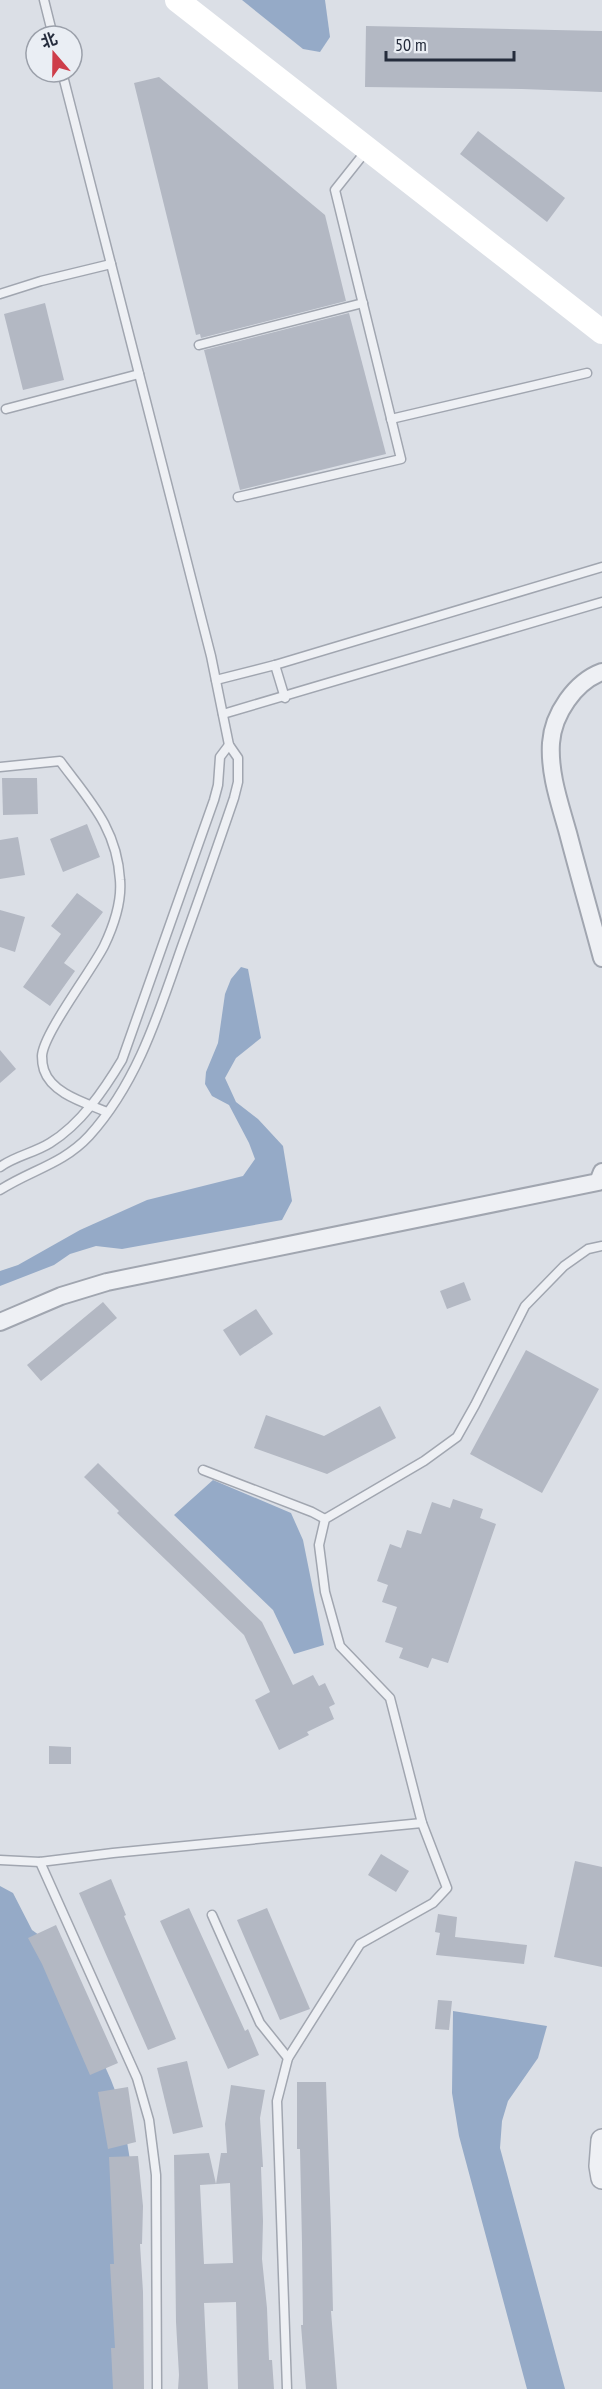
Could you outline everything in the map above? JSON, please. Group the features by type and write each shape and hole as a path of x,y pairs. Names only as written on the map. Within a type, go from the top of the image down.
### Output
{"main road":[{"path":"177,0 602,332"}],"street":[{"path":"602,672 590,676 575,691 556,721 551,743 553,777 602,958"},
{"path":"0,1322 62,1296 107,1282 601,1178"},
{"path":"602,2140 600,2166 602,2178"}],"lane":[{"path":"44,0 50,24"},
{"path":"0,1190 17,1179 61,1160 89,1136 134,1072 147,1042 238,782 238,758 229,745 216,680 65,84"},
{"path":"238,497 401,459 335,190 368,149"},
{"path":"0,294 41,281 111,264"},
{"path":"199,345 363,303"},
{"path":"391,419 587,373"},
{"path":"6,409 139,374"},
{"path":"216,680 275,665 602,567"},
{"path":"223,714 285,698 602,602"},
{"path":"275,665 285,698"},
{"path":"0,1167 49,1143 74,1124 118,1067 129,1042 214,800 218,785 220,757 229,745"},
{"path":"0,767 60,761 105,820 114,847 120,881 117,915 103,947 51,1034 42,1056 45,1072 57,1087 107,1112"},
{"path":"287,2389 277,2101 288,2058 360,1944 433,1903 447,1888 422,1823 390,1698 340,1646 325,1592 319,1545 325,1519 424,1461 457,1437 476,1405 525,1306 564,1266 588,1249 602,1246"},
{"path":"202,1470 325,1519"},
{"path":"0,1860 40,1862 422,1823"},
{"path":"40,1862 137,2078 149,2120 156,2175 157,2389"},
{"path":"212,1915 260,2023 288,2058"}],"water":[{"path":"242,0 325,0 330,37 320,52 303,49"},
{"path":"241,967 248,969 261,1038 236,1058 225,1078 236,1102 258,1119 283,1146 292,1201 282,1220 122,1249 96,1246 70,1254 54,1265 0,1286 0,1271 18,1265 80,1230 147,1200 243,1176 255,1159 249,1143 229,1105 212,1096 205,1084 206,1072 218,1043 225,994 231,979"},
{"path":"213,1480 291,1513 303,1540 324,1645 294,1654 273,1610 174,1515"},
{"path":"0,1886 13,1893 32,1930 50,1943 121,2106 131,2166 133,2389 0,2389"},
{"path":"453,2011 547,2026 538,2058 508,2101 502,2121 500,2148 565,2389 527,2389 459,2136 452,2093"}],"building":[{"path":"366,26 602,31 602,92 365,87"},
{"path":"159,77 325,215 346,301 201,338 200,334 196,335 134,83"},
{"path":"478,131 565,198 547,222 460,154"},
{"path":"45,303 64,380 23,390 4,314"},
{"path":"349,313 386,454 240,490 204,350"},
{"path":"2,778 37,778 38,814 3,815"},
{"path":"87,824 100,857 63,872 50,839"},
{"path":"18,837 25,875 0,879 0,840"},
{"path":"77,893 103,912 64,963 75,971 50,1006 23,987 61,934 51,926"},
{"path":"0,910 25,917 15,952 0,947"},
{"path":"0,1050 16,1069 0,1083"},
{"path":"464,1282 471,1300 447,1309 440,1291"},
{"path":"103,1302 117,1318 41,1381 27,1365"},
{"path":"256,1309 273,1334 240,1356 223,1330"},
{"path":"526,1350 599,1389 542,1493 470,1454"},
{"path":"380,1406 396,1438 327,1474 254,1448 266,1415 324,1436"},
{"path":"98,1463 262,1622 293,1685 313,1675 319,1686 325,1683 335,1704 329,1707 334,1719 307,1732 309,1735 279,1750 255,1700 270,1692 244,1635 117,1513 119,1511 84,1477"},
{"path":"453,1499 483,1509 480,1518 496,1524 448,1663 432,1658 428,1668 399,1658 403,1648 385,1642 397,1607 382,1602 388,1585 377,1581 390,1544 401,1548 407,1530 421,1534 432,1502 450,1508"},
{"path":"49,1746 71,1747 71,1764 49,1764"},
{"path":"381,1854 409,1871 396,1892 368,1875"},
{"path":"575,1861 602,1867 602,1967 554,1957"},
{"path":"111,1879 126,1915 124,1916 176,2039 148,2050 79,1893"},
{"path":"189,1908 245,2031 248,2029 259,2055 228,2069 160,1921"},
{"path":"267,1908 310,2009 280,2020 237,1920"},
{"path":"438,1914 457,1917 455,1937 527,1945 524,1964 436,1955 440,1933 435,1932"},
{"path":"56,1925 118,2063 90,2075 42,1964 28,1938"},
{"path":"438,2000 452,2001 449,2030 435,2029"},
{"path":"187,2061 203,2127 173,2134 157,2068"},
{"path":"297,2082 326,2082 333,2311 331,2311 337,2389 306,2389 301,2325 303,2325 302,2243 300,2149 297,2149"},
{"path":"231,2085 265,2090 260,2118 263,2167 261,2167 262,2259 269,2360 272,2360 274,2389 238,2389 236,2302 204,2303 208,2389 178,2389 174,2155 209,2153 216,2184 221,2153 227,2153 225,2124","holes":["230,2183 233,2263 204,2264 200,2185"]},
{"path":"128,2087 136,2142 108,2149 98,2092"},
{"path":"138,2156 143,2206 142,2244 140,2244 144,2389 113,2389 111,2348 115,2348 110,2264 114,2264 109,2157"}]}
